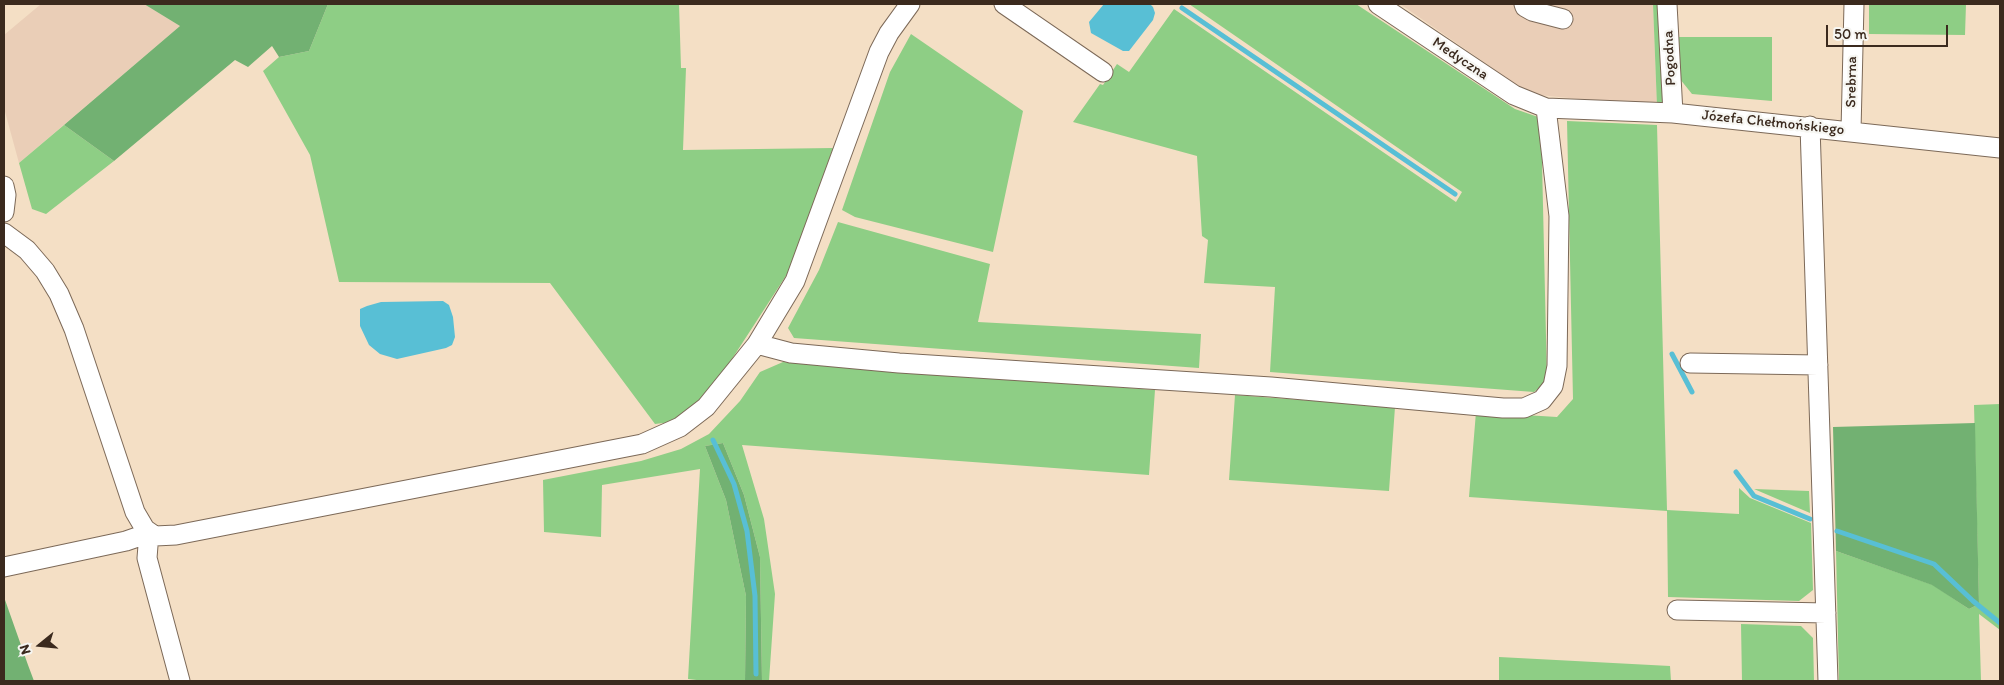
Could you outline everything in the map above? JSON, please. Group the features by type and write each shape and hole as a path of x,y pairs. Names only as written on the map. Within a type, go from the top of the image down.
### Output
{"street":[{"path":"1004,4 1103,72"},
{"name":"Medyczna","path":"1378,4 1514,95 1546,108"},
{"path":"1524,4 1532,12 1563,20"},
{"name":"Pogodna","path":"1667,4 1673,112"},
{"name":"Srebrna","path":"1851,130 1854,4"},
{"path":"4,233 27,250 45,271 59,294 74,329 135,512 149,533 155,536 176,535 642,444 680,426 706,407 757,344 795,281 871,73 889,33 905,5"},
{"path":"757,344 791,353 899,363 1262,386 1503,408 1524,408 1542,400 1553,386 1557,366 1559,216 1546,108"},
{"name":"Józefa Chełmońskiego","path":"1546,108 1673,112 1851,130 2000,148"},
{"path":"1810,126 1828,681"},
{"path":"4,186 6,196 4,212"},
{"path":"1690,363 1818,365"},
{"path":"4,567 126,541 149,533"},
{"path":"149,533 147,558 180,681"},
{"path":"1677,610 1826,613"}],"shaded area":[{"path":"41,4 144,4 180,26 19,163 4,108 4,35"},
{"path":"1400,4 1653,4 1657,107 1530,94"}],"green space":[{"path":"144,4 328,4 309,51 279,57 272,46 248,67 235,60 114,161 64,125 180,26"},
{"path":"328,4 679,4 681,68 686,68 683,150 833,148 791,268 717,382 696,407 672,422 655,424 550,283 339,282 310,155 263,71 279,57 309,51"},
{"path":"1189,4 1356,4 1515,109 1541,118 1547,381 1534,392 1270,372 1275,287 1204,283 1208,240 1202,236 1197,156 1073,122 1100,84 1103,85 1117,64 1129,72 1174,9 1456,202 1462,192"},
{"path":"1653,4 1662,4 1663,101 1657,107"},
{"path":"1869,4 1966,4 1965,35 1869,34"},
{"path":"911,34 1023,111 993,252 855,217 842,210 890,72"},
{"path":"1679,37 1772,37 1772,101 1692,94 1680,79"},
{"path":"1567,121 1657,125 1667,510 1739,514 1739,488 1750,498 1811,523 1813,590 1799,601 1668,597 1667,511 1469,497 1476,412 1557,417 1573,399"},
{"path":"64,125 114,161 46,214 32,209 19,163"},
{"path":"838,222 990,264 978,322 1201,334 1199,368 794,338 788,328 819,270"},
{"path":"783,362 1155,390 1149,475 742,445 764,519 775,594 769,681 762,681 760,557 744,495 723,443 705,446 726,500 746,596 745,681 688,679 700,469 602,485 601,537 544,532 543,480 641,461 681,449 709,434 740,401 760,372"},
{"path":"1235,395 1395,407 1389,491 1229,480"},
{"path":"2000,404 2000,630 1979,614 1981,681 1839,681 1836,551 1933,585 1969,609 1979,604 1974,405"},
{"path":"1975,423 1979,604 1969,609 1932,585 1836,551 1833,427"},
{"path":"723,443 744,495 760,557 762,681 745,681 746,596 726,500 705,446"},
{"path":"1754,489 1809,491 1810,513"},
{"path":"4,597 28,665 34,681 4,681"},
{"path":"1741,624 1801,626 1813,638 1814,681 1742,681"},
{"path":"1499,657 1670,666 1671,681 1499,681"}],"water":[{"path":"1104,4 1150,4 1153,7 1155,13 1153,20 1129,51 1123,51 1091,33 1089,22"},
{"path":"443,301 449,305 453,317 455,337 452,345 446,348 397,359 380,354 369,345 360,326 360,309 367,306 381,302"}],"waterway":[{"path":"1182,8 1455,194"},
{"path":"1672,354 1692,392"},
{"path":"713,440 734,484 747,531 755,596 756,674"},
{"path":"1736,472 1754,496 1810,519"},
{"path":"1837,531 1934,564 1973,601 2000,623"}]}
